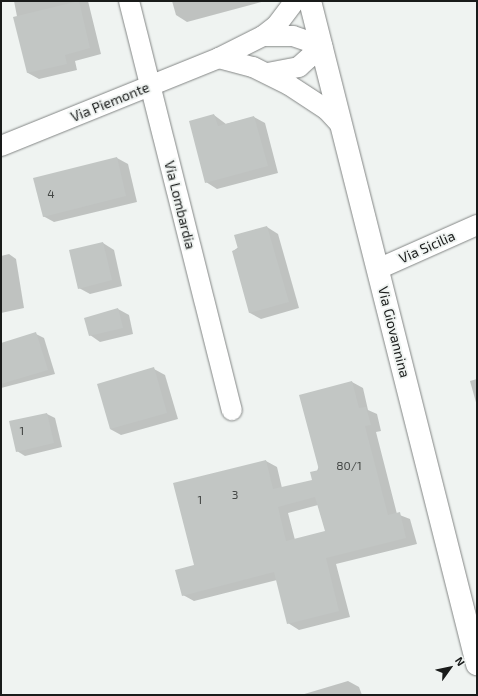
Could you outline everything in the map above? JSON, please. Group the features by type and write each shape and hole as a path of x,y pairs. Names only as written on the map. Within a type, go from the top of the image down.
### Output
{"street":[{"name":"Via Lombardia","path":"129,1 232,410"},
{"name":"Via Piemonte","path":"1,146 219,58 263,36 276,26 295,1"},
{"name":"Via Giovannina","path":"310,1 477,664"},
{"name":"Via Piemonte","path":"263,36 293,36 322,46"},
{"path":"268,73 299,67 322,46"},
{"path":"219,58 268,73 310,97 342,126"},
{"name":"Via Sicilia","path":"378,269 477,224"}],"building":[{"path":"79,1 90,48 65,55 67,64 27,73 13,17"},
{"path":"214,114 218,126 254,116 268,166 205,183 189,121"},
{"path":"117,157 126,196 43,217 33,178"},
{"path":"267,226 289,302 249,313 232,251 238,249 234,235"},
{"path":"103,242 112,280 78,289 69,250"},
{"path":"118,308 123,328 89,336 84,318"},
{"path":"36,332 48,370 1,384 1,343"},
{"path":"154,367 167,413 110,429 97,384"},
{"path":"352,381 359,408 366,407 371,425 365,426 388,515 400,512 406,538 326,558 339,611 287,624 274,572 182,596 175,570 194,565 173,483 266,460 273,489 312,480 310,472 319,470 299,395","holes":["315,497 325,531 286,541 278,507"]},
{"path":"47,413 54,443 16,452 9,421"}]}
